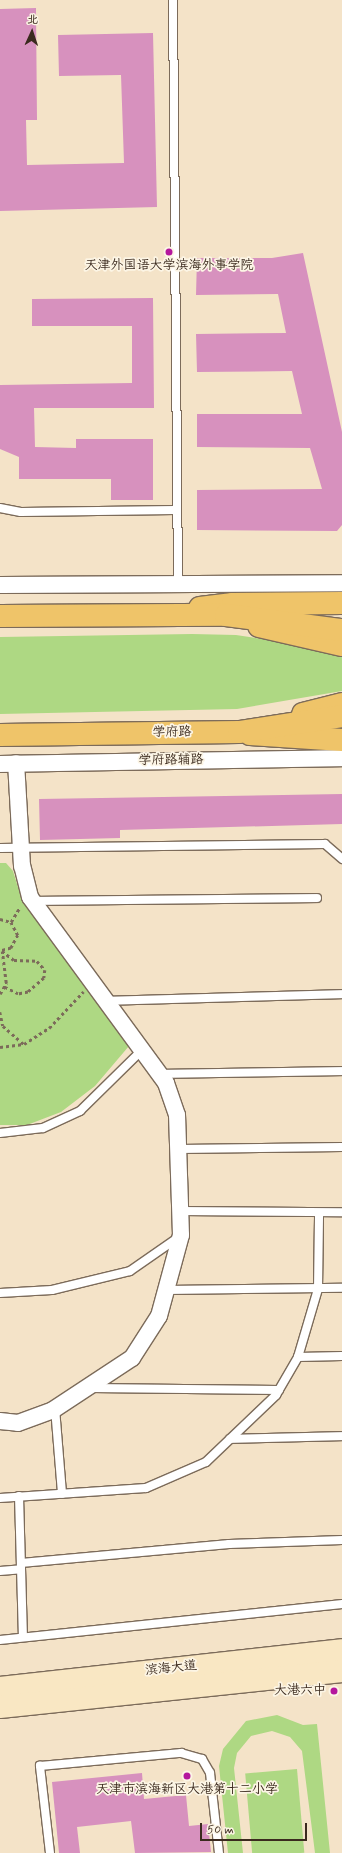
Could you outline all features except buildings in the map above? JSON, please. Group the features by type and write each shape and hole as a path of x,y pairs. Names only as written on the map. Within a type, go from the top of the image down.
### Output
{"main road":[{"path":"165,614 233,604 342,603"},
{"path":"0,616 165,614 226,616 342,630"},
{"path":"226,616 301,638 342,645"},
{"path":"238,732 342,704"},
{"name":"学府路","path":"0,735 238,732 342,716"},
{"path":"238,732 342,740"},
{"name":"滨海大道","path":"0,1688 342,1650"},
{"name":"滨海大道","path":"0,1707 342,1672"}],"street":[{"path":"0,585 178,582 342,583"},
{"name":"学府路辅路","path":"0,764 342,758"},
{"path":"0,1421 18,1423 56,1408 90,1388 132,1358 159,1316 181,1235 178,1115 160,1074 33,901 22,866 16,763"}],"lane":[{"path":"173,0 176,510 178,582"},
{"path":"0,508 21,512 176,510"},
{"path":"0,848 325,844 342,858"},
{"path":"33,901 318,898"},
{"path":"106,1001 342,994"},
{"path":"0,1133 43,1128 80,1111 142,1050"},
{"path":"160,1074 342,1071"},
{"path":"179,1149 342,1147"},
{"path":"180,1211 342,1212"},
{"path":"0,1498 146,1488 206,1462 279,1390 298,1357 318,1289 319,1212"},
{"path":"0,1293 52,1290 130,1271 181,1235"},
{"path":"166,1290 342,1288"},
{"path":"298,1357 342,1356"},
{"path":"90,1388 279,1390"},
{"path":"56,1408 62,1494"},
{"path":"230,1439 342,1436"},
{"path":"19,1496 23,1637"},
{"path":"0,1571 21,1566 229,1544 342,1540"},
{"path":"0,1640 342,1604"},
{"path":"50,1853 40,1766 181,1753 202,1760 210,1773 219,1853"}],"path":[{"path":"0,919 11,922 18,935 15,945 1,951"},
{"path":"0,994 4,987 1,951"},
{"path":"1,951 14,960 37,961 45,970 44,978 28,992 18,994 4,987"},
{"path":"0,1047 24,1044 49,1028 93,983"},
{"path":"0,1012 3,1026 24,1044"}],"green space":[{"path":"192,634 236,635 342,651 342,691 237,709 0,714 0,637"},
{"path":"0,863 6,863 13,871 21,897 129,1046 95,1086 61,1112 27,1125 0,1125"},
{"path":"277,1715 303,1725 317,1724 330,1853 315,1853 302,1751 290,1737 272,1731 251,1736 237,1753 234,1768 243,1853 228,1853 219,1766 223,1749 246,1721"},
{"path":"297,1769 304,1853 252,1853 245,1774"}],"place":[{"name":"天津外国语大学滨海外事学院","path":"169,252"},
{"name":"大港六中","path":"334,1691"},
{"name":"天津市滨海新区大港第十二小学","path":"187,1776"}]}
